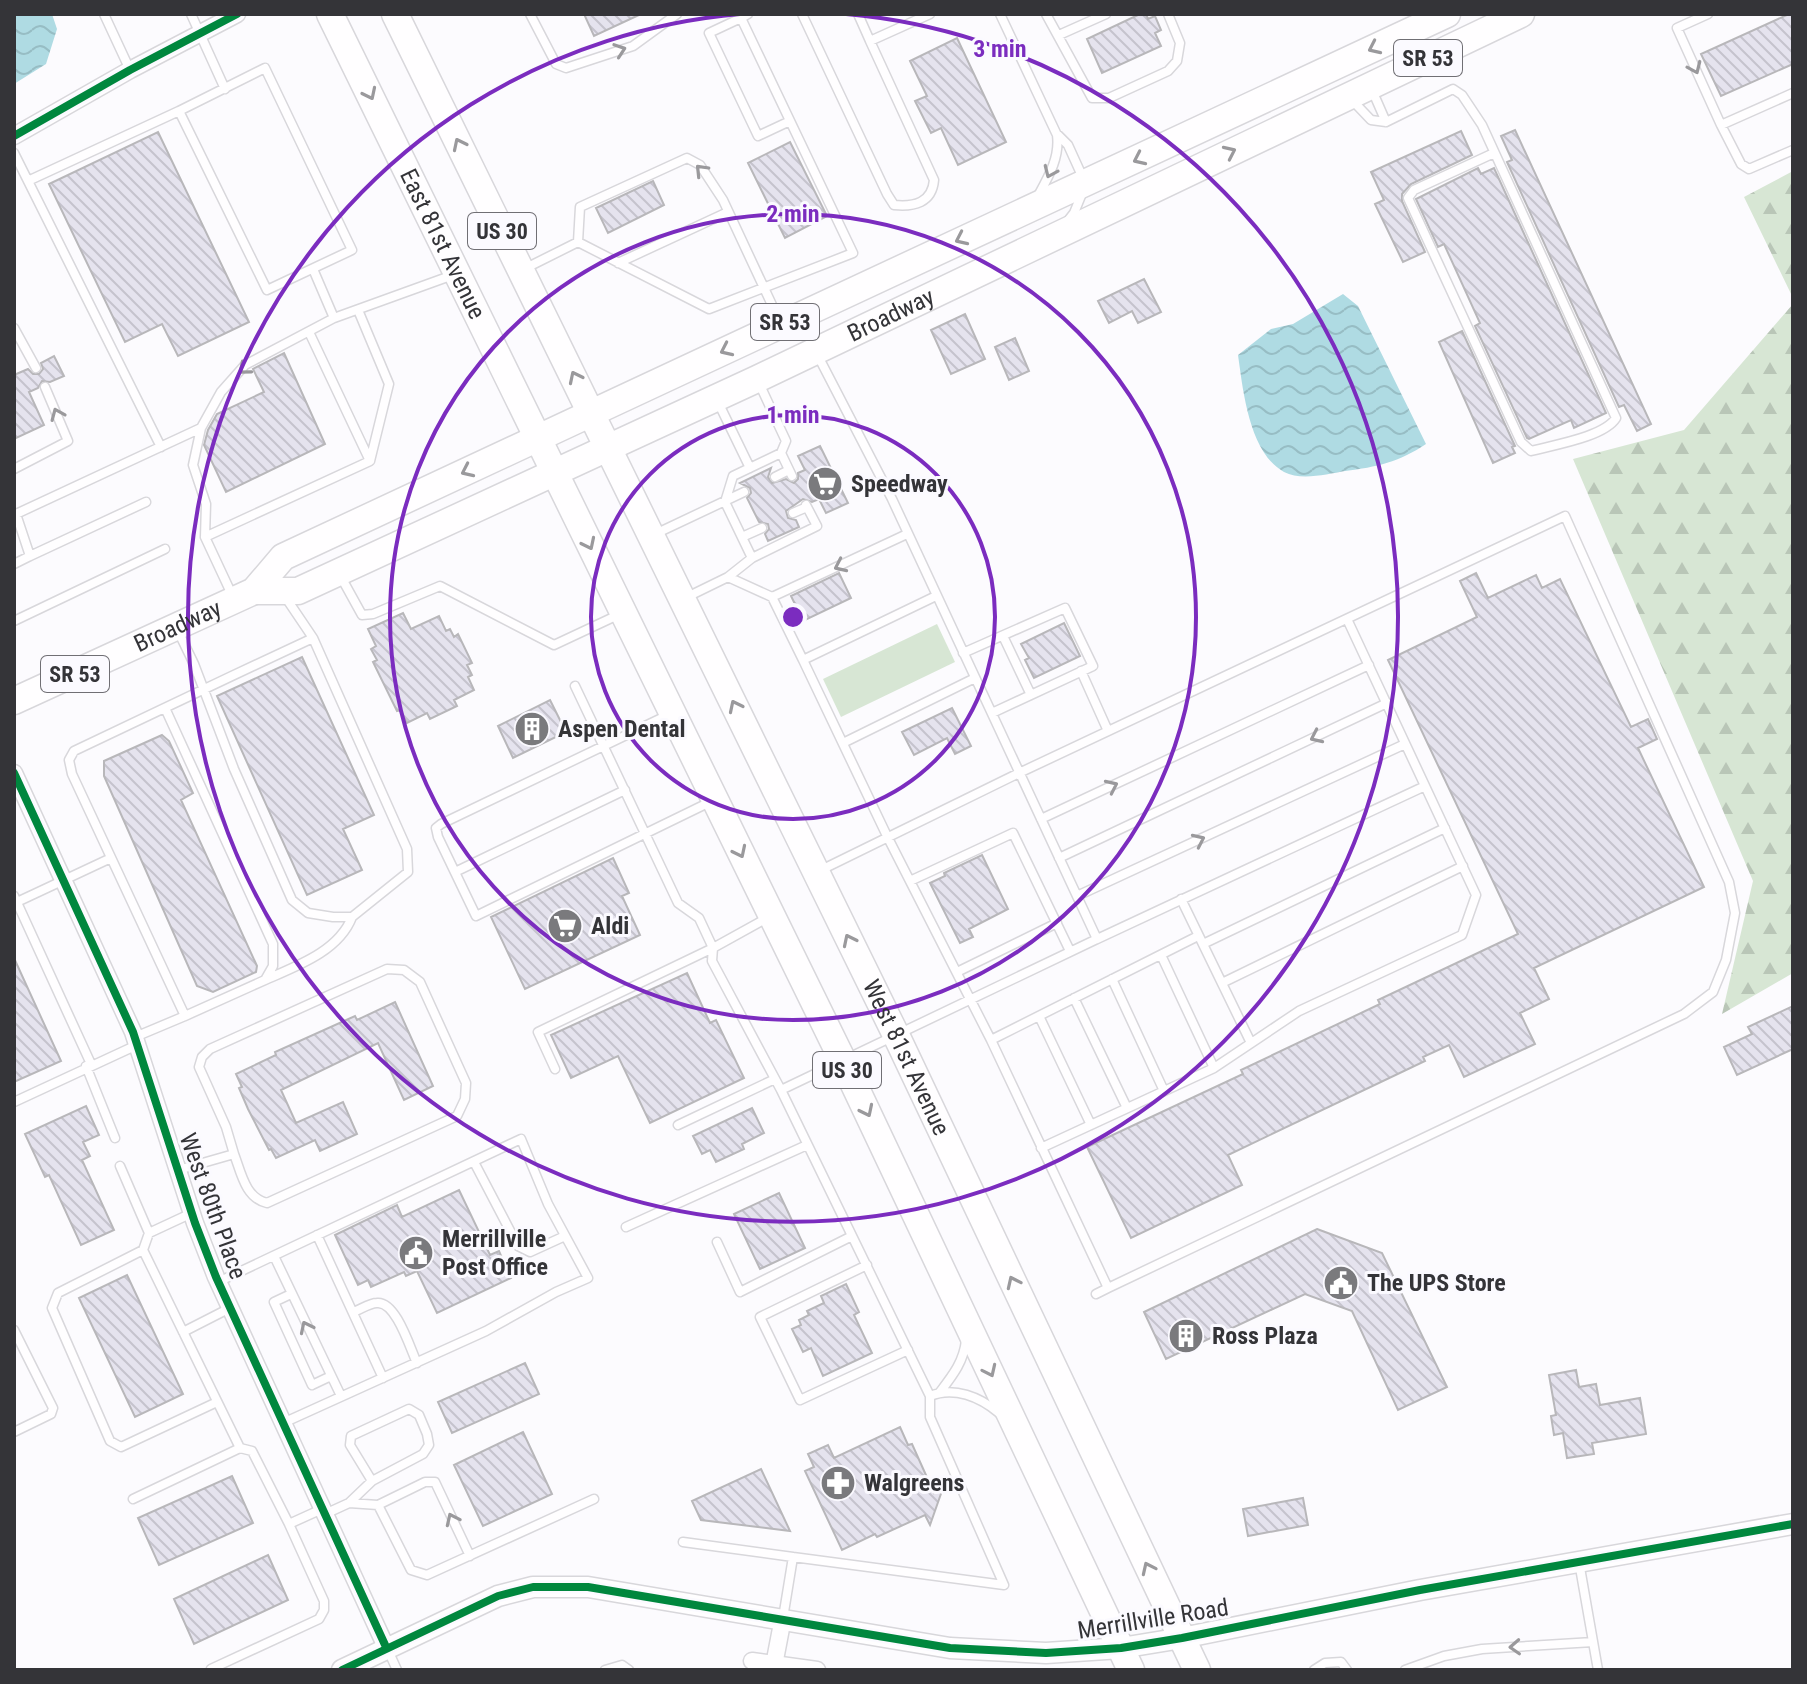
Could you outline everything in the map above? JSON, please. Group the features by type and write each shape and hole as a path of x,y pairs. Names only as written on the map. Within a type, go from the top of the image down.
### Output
{"main road":[{"name":"East 81st Avenue","path":"330,14 555,474"},
{"name":"US 30","path":"395,14 609,447"},
{"name":"Broadway","path":"14,701 244,595 283,557 1446,14"},
{"name":"Broadway","path":"244,595 298,591 339,573 757,379 1511,16"},
{"name":"West 81st Avenue","path":"609,447 896,1035 1197,1670"},
{"name":"US 30","path":"555,474 843,1061 1126,1659"}],"street":[{"path":"14,136 237,14"},
{"name":"West 80th Place","path":"14,773 136,1041 177,1170 218,1282 386,1647"},
{"name":"Merrillville Road","path":"342,1670 480,1604 516,1590 553,1585 588,1587 983,1651 1126,1659 1182,1638 1405,1593 1793,1524"},
{"path":"774,1665 783,1618"},
{"path":"749,1665 817,1670"}],"lane":[{"path":"104,14 130,70"},
{"path":"191,14 225,89"},
{"path":"530,14 556,64 566,68 633,46 677,14"},
{"path":"802,14 887,194 894,205 910,207 923,202 933,191 934,180 858,14"},
{"path":"870,41 911,18 930,14"},
{"path":"1000,14 1057,135 1059,146 1055,163 1032,207"},
{"path":"1046,14 1092,98 1109,98 1168,71 1177,61 1180,43 1168,14"},
{"path":"1059,35 1106,14"},
{"path":"1708,14 1677,28 1741,164 1749,169 1793,150"},
{"path":"578,242 709,309 853,253 790,121 745,16 709,33 758,136 790,121"},
{"path":"30,180 265,68 352,250 267,290 179,111"},
{"path":"1359,91 1371,120 1386,122 1453,89 1462,95 1482,125 1616,418 1611,426 1589,435 1531,451 1521,442 1408,198 1414,190 1494,153"},
{"path":"1359,91 1386,122"},
{"path":"1721,125 1793,93"},
{"path":"1057,135 1068,145 1085,184 1074,213 1059,233"},
{"path":"14,153 161,447"},
{"path":"578,242 580,207 687,158 700,165 728,212 781,324"},
{"path":"618,263 728,212"},
{"path":"522,270 578,242"},
{"path":"313,269 334,318"},
{"path":"244,595 205,537 206,504 193,465 201,428 221,392 245,365 334,318 458,274"},
{"path":"358,310 389,384 370,461"},
{"path":"14,328 36,368"},
{"path":"309,332 370,461"},
{"path":"815,350 907,534 1097,939"},
{"path":"752,558 725,502 733,476 781,453 786,441 757,379"},
{"path":"14,469 68,441 45,387"},
{"path":"715,397 750,468"},
{"path":"30,556 16,514 201,428"},
{"path":"775,477 791,473 781,453"},
{"path":"205,537 370,461"},
{"path":"652,535 744,492"},
{"path":"14,564 146,502"},
{"path":"684,599 728,577 752,558 817,526 807,506 793,513"},
{"path":"817,872 1019,773 1565,516 1729,882 1735,913 1726,960 1713,992 1684,1014 1096,1294"},
{"path":"742,537 762,528"},
{"path":"772,597 907,534"},
{"path":"14,621 165,549"},
{"path":"339,573 362,615 373,614 440,586 554,645 623,613"},
{"path":"728,577 772,597 887,836 991,1040 1108,1288"},
{"path":"14,1102 185,1016 320,953 347,930 352,917 408,872 407,849 313,638 282,591"},
{"path":"803,660 936,596"},
{"path":"963,653 1065,608 1093,666 992,713"},
{"path":"1041,1148 1214,1068 1299,1011 1462,935 1476,895 1347,619"},
{"path":"176,627 292,900 308,913 352,917"},
{"path":"1003,636 1031,695"},
{"path":"185,1016 72,774 69,760 74,751 313,638"},
{"path":"1041,819 1369,665"},
{"path":"1081,671 1108,731"},
{"path":"843,743 975,678"},
{"path":"575,686 678,903 699,918 713,948 712,961 781,1090 930,1396 930,1417 1004,1585 683,1542"},
{"path":"1059,858 1387,703"},
{"path":"165,708 273,944 273,966 265,980"},
{"path":"672,713 436,828 476,916 715,800"},
{"path":"1077,896 1405,744"},
{"path":"781,1090 1425,786"},
{"path":"455,872 625,790"},
{"path":"991,1040 1161,955 1201,940 1445,828"},
{"path":"910,881 1013,833 1070,951"},
{"path":"111,858 15,899 89,1065 115,1138"},
{"path":"1222,983 1463,866"},
{"path":"1181,899 1251,1043"},
{"path":"555,1069 538,1032 713,948 772,916"},
{"path":"957,972 1057,923"},
{"path":"1161,955 1214,1068"},
{"path":"387,969 404,970 420,982 466,1083 465,1099 457,1116 267,1203 258,1201 247,1188 234,1154 226,1127 199,1067 202,1057 210,1049 387,969"},
{"path":"1112,979 1164,1091"},
{"path":"1074,998 1127,1108"},
{"path":"1039,1016 1091,1125"},
{"path":"678,1125 775,1079"},
{"path":"218,1282 521,1139 548,1204 588,1278 486,1331 283,1423"},
{"path":"626,1227 807,1145"},
{"path":"177,1170 234,1154"},
{"path":"474,1162 509,1230 524,1250 537,1249 565,1236"},
{"path":"120,1166 149,1233 143,1250 58,1293 52,1308 110,1441 121,1447 217,1402"},
{"path":"149,1233 192,1213"},
{"path":"317,1235 383,1378"},
{"path":"717,1242 740,1292 852,1236"},
{"path":"143,1250 240,1448"},
{"path":"274,1256 341,1396"},
{"path":"867,1265 760,1317 800,1400 908,1350"},
{"path":"291,1294 274,1302 312,1385 331,1376"},
{"path":"353,1312 377,1303 387,1305 397,1317 417,1363"},
{"path":"183,1332 230,1308"},
{"path":"940,1392 956,1371 965,1352 968,1324"},
{"path":"14,1330 53,1408 51,1414 14,1432"},
{"path":"930,1396 940,1392 978,1398 1018,1429"},
{"path":"349,1503 372,1481 423,1454 429,1445 419,1415 409,1409 351,1436 350,1445 372,1481"},
{"path":"133,1499 240,1448 252,1451 289,1524 324,1601 324,1610 319,1619 211,1669"},
{"path":"289,1524 349,1503 378,1505 425,1482 435,1482 470,1556"},
{"path":"378,1505 411,1570 427,1575 594,1499"},
{"path":"783,1618 793,1557"},
{"path":"1579,1562 1598,1670"},
{"path":"1405,1670 1444,1656 1482,1649 1593,1642"},
{"path":"386,1647 397,1670"},
{"path":"1314,1670 1333,1661 1341,1662 1347,1670"},
{"path":"605,1670 622,1665 629,1670"}],"green space":[{"path":"1793,171 1793,298 1744,197"},
{"path":"1793,304 1793,973 1722,1014 1753,881 1573,459 1684,430"},
{"path":"937,624 955,662 841,717 823,679"}],"water":[{"path":"14,14 52,14 57,29 46,64 14,84"},
{"path":"1343,294 1358,306 1426,444 1378,465 1314,476 1291,475 1272,463 1255,436 1238,355 1271,329 1293,324"}],"building":[{"path":"584,14 641,14 594,36"},
{"path":"1146,14 1148,19 1155,16 1161,30 1155,33 1161,46 1102,73 1087,39"},
{"path":"1793,14 1793,64 1721,96 1701,54"},
{"path":"957,38 1006,142 958,165 941,128 931,133 915,101 927,96 910,61"},
{"path":"1515,130 1651,424 1637,431 1624,405 1619,407 1507,162 1512,160 1501,136"},
{"path":"1461,131 1472,155 1411,184 1402,194 1402,201 1425,252 1403,262 1375,204 1384,200 1371,172"},
{"path":"158,132 249,322 178,356 162,324 125,342 49,184"},
{"path":"790,142 827,216 785,238 748,163"},
{"path":"1478,168 1481,174 1494,168 1606,413 1574,428 1571,420 1527,438 1475,326 1480,323 1444,244 1438,247 1416,199"},
{"path":"653,181 664,205 608,233 596,208"},
{"path":"1144,279 1161,312 1138,323 1132,311 1109,323 1098,301"},
{"path":"965,314 985,359 951,374 931,330"},
{"path":"1462,331 1515,446 1512,447 1515,453 1493,463 1439,342"},
{"path":"1015,338 1029,371 1009,380 995,347"},
{"path":"284,353 325,444 226,492 204,445 208,430 217,414 264,392 253,369"},
{"path":"54,356 64,376 50,382 42,381 38,388 29,392 44,425 14,439 14,375 28,369 33,374 39,374 43,369 41,363"},
{"name":"Speedway","path":"820,446 848,503 826,513 819,499 812,502 803,499 786,511 788,518 796,520 799,527 768,541 765,534 768,524 759,522 747,498 750,488 740,483 771,468 768,477 772,483 786,479 794,483 798,473 805,470 798,456"},
{"path":"839,573 851,598 803,621 791,596"},
{"path":"1476,573 1488,598 1536,575 1542,588 1560,579 1631,727 1648,719 1657,739 1638,748 1704,887 1534,968 1549,999 1520,1013 1535,1044 1464,1077 1449,1045 1423,1057 1425,1061 1228,1155 1242,1185 1131,1238 1087,1147 1243,1074 1241,1070 1380,1004 1378,1000 1518,934 1388,660 1477,617 1460,581"},
{"path":"403,613 411,629 439,616 446,631 450,629 454,637 458,634 472,663 467,665 474,690 454,700 457,706 430,719 427,713 407,723 400,710 397,711 373,662 377,660 371,649 376,646 368,629"},
{"path":"1064,623 1080,656 1034,678 1025,660 1029,658 1021,644"},
{"path":"302,657 374,815 343,829 362,870 307,895 217,696"},
{"name":"Aspen Dental","path":"550,700 566,732 513,758 498,726"},
{"path":"952,708 971,746 955,754 947,738 914,755 902,732"},
{"path":"162,735 169,741 193,793 181,800 257,966 256,972 213,992 197,986 104,776 104,761"},
{"path":"982,855 1008,909 969,929 973,937 960,943 930,883"},
{"name":"Aldi","path":"613,858 629,893 622,896 640,935 525,989 491,917"},
{"path":"14,958 61,1061 14,1082"},
{"path":"687,973 710,1023 716,1020 744,1078 650,1123 618,1056 571,1078 551,1035"},
{"path":"395,1002 433,1086 404,1100 378,1043 281,1090 296,1123 343,1102 357,1134 320,1151 315,1140 276,1158 248,1109 236,1074 276,1055 275,1052 355,1016 357,1020"},
{"path":"1793,1006 1793,1049 1737,1075 1724,1047 1752,1034 1748,1027"},
{"path":"86,1106 99,1135 83,1142 90,1156 82,1160 114,1230 81,1245 49,1175 45,1177 25,1134"},
{"path":"752,1108 764,1133 742,1144 744,1149 716,1162 710,1150 702,1154 693,1136"},
{"name":"Merrillville Post Office","path":"459,1190 490,1255 499,1251 511,1278 437,1313 417,1271 406,1276 404,1272 371,1287 368,1280 358,1285 335,1235 397,1205 402,1217"},
{"path":"779,1193 805,1248 760,1269 734,1214"},
{"name":"Ross Plaza","path":"1317,1229 1382,1253 1447,1387 1398,1410 1352,1311 1305,1294 1166,1359 1144,1312"},
{"path":"127,1275 183,1394 135,1417 79,1298"},
{"path":"846,1284 859,1312 854,1315 872,1353 823,1376 811,1348 803,1352 792,1329 801,1325 799,1320 809,1315 807,1311 824,1303 821,1296"},
{"path":"525,1363 539,1394 452,1433 438,1402"},
{"path":"1576,1370 1579,1387 1596,1384 1600,1405 1640,1398 1646,1434 1592,1443 1594,1454 1567,1458 1563,1433 1554,1435 1551,1416 1556,1415 1549,1375"},
{"name":"Walgreens","path":"900,1427 908,1445 912,1444 934,1493 943,1488 930,1525 925,1515 842,1550 805,1471 814,1467 808,1454 828,1445 834,1458"},
{"path":"523,1432 552,1494 483,1526 454,1465"},
{"path":"761,1469 790,1531 701,1520 692,1501"},
{"path":"232,1476 253,1523 159,1565 138,1518"},
{"path":"1303,1498 1308,1525 1248,1536 1243,1509"},
{"path":"268,1555 288,1600 194,1644 174,1599"}],"cycle path":[{"path":"14,136 237,14"},
{"path":"14,773 133,1032 195,1223 216,1277 386,1647"},
{"path":"342,1670 498,1596 533,1587 588,1587 950,1648 1046,1653 1121,1648 1182,1638 1420,1590 1793,1524"}],"place":[{"name":"Speedway","path":"825,484"},
{"name":"Aspen Dental","path":"532,729"},
{"name":"Aldi","path":"565,926"},
{"name":"Merrillville Post Office","path":"416,1253"},
{"name":"The UPS Store","path":"1341,1283"},
{"name":"Ross Plaza","path":"1186,1336"},
{"name":"Walgreens","path":"838,1483"}]}
